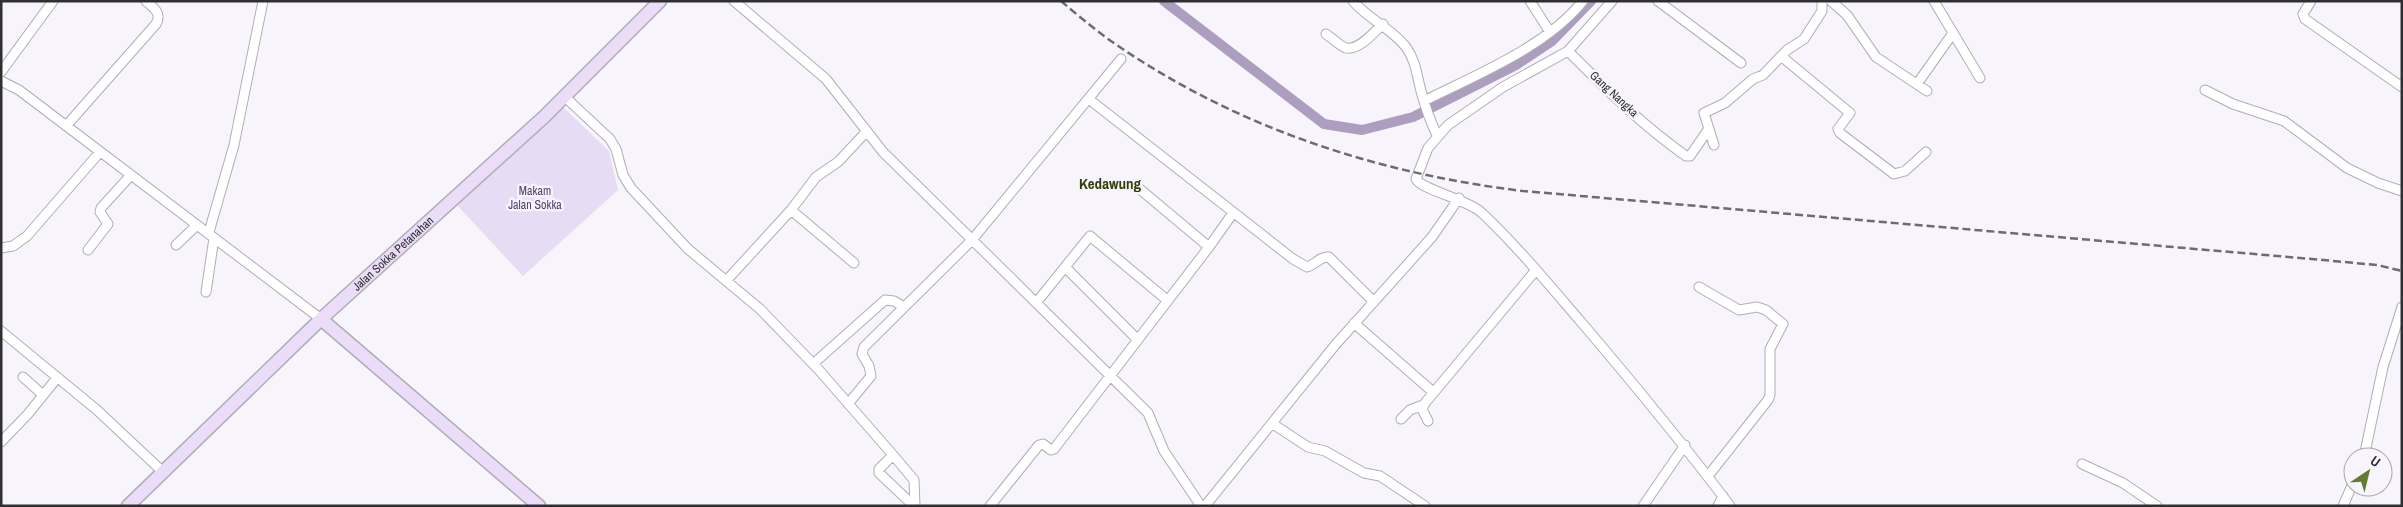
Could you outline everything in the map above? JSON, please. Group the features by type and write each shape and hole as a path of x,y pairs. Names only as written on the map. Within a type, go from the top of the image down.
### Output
{"street":[{"path":"1,72 53,1"},
{"path":"66,126 156,24 158,14 146,1"},
{"path":"206,292 211,235 234,145 262,1"},
{"name":"Jalan Sokka Petanahan","path":"128,506 321,319 565,97 660,1"},
{"path":"734,1 826,78 883,152 1146,410 1164,451 1201,506"},
{"path":"1353,1 1383,24 1406,47 1416,68 1430,120 1438,135"},
{"path":"1530,1 1550,32"},
{"path":"1424,102 1501,63 1550,32 1559,26 1583,1"},
{"path":"1612,1 1568,51 1503,88 1448,125 1428,148 1416,179 1423,186 1459,198 1482,213 1536,270 1684,445 1730,506"},
{"path":"1658,1 1742,63"},
{"path":"1714,145 1704,113 1726,103 1753,79 1763,76 1790,47 1804,39 1822,11 1822,1"},
{"path":"1831,1 1847,15 1876,57 1927,91"},
{"path":"1934,1 1980,78"},
{"path":"2310,1 2303,14 2305,19 2402,88"},
{"path":"1326,34 1346,48 1352,47 1369,37 1383,24"},
{"path":"1917,84 1953,33"},
{"name":"Gang Nangka","path":"1568,51 1612,95 1670,145 1688,157 1708,130"},
{"path":"1782,56 1850,113 1838,129 1840,133 1894,174 1905,171 1926,152"},
{"path":"848,404 870,376 869,366 862,354 864,347 972,240 1090,100 1121,59"},
{"path":"1,81 19,90 321,319 539,506"},
{"path":"2205,90 2233,104 2284,121 2347,168 2378,183 2402,191"},
{"path":"565,97 614,145 623,175 631,188 688,249 760,309 813,364 894,455 914,480 914,506"},
{"path":"1090,100 1233,213 1307,267 1315,264 1321,258 1329,257 1374,301"},
{"path":"726,281 791,210 816,176 838,162 867,131"},
{"path":"1,248 13,246 27,236 100,152"},
{"path":"88,250 108,224 100,212 101,208 131,174"},
{"path":"1135,185 1209,247"},
{"path":"1205,506 1354,324 1432,237 1459,198"},
{"path":"791,210 854,263"},
{"path":"990,506 1039,445 1043,444 1051,450 1054,449 1233,213"},
{"path":"176,245 197,225"},
{"path":"1036,303 1090,236 1167,300"},
{"path":"1065,267 1137,339"},
{"path":"1401,419 1410,410 1423,405 1536,270"},
{"path":"1699,287 1739,310 1757,307 1766,310 1780,319 1783,324 1770,349 1770,395 1768,400 1708,476"},
{"path":"813,364 885,300 894,301 904,307"},
{"path":"2366,447 2383,367 2402,307"},
{"path":"1354,324 1433,392"},
{"path":"1,331 97,410 163,472"},
{"path":"23,377 43,395"},
{"path":"1,442 57,378"},
{"path":"1423,405 1423,411 1428,420"},
{"path":"1273,424 1308,446 1325,451 1364,473 1380,476 1425,506"},
{"path":"1643,506 1684,445"},
{"path":"894,455 879,469 879,473 914,506"},
{"path":"2082,464 2123,483 2157,506"},
{"path":"1718,506 1723,496"}],"green space":[{"name":"Makam Jalan Sokka","path":"562,106 609,151 618,190 523,276 455,203"}],"waterway":[{"path":"1164,1 1324,124 1362,130 1413,117 1516,65 1552,41 1591,1"}],"railway":[{"path":"1061,1 1108,39 1155,70 1204,97 1255,121 1306,141 1359,158 1467,183 1523,191 2377,265 2402,271"}],"district":[{"name":"Kedawung","path":"1110,183"}]}
